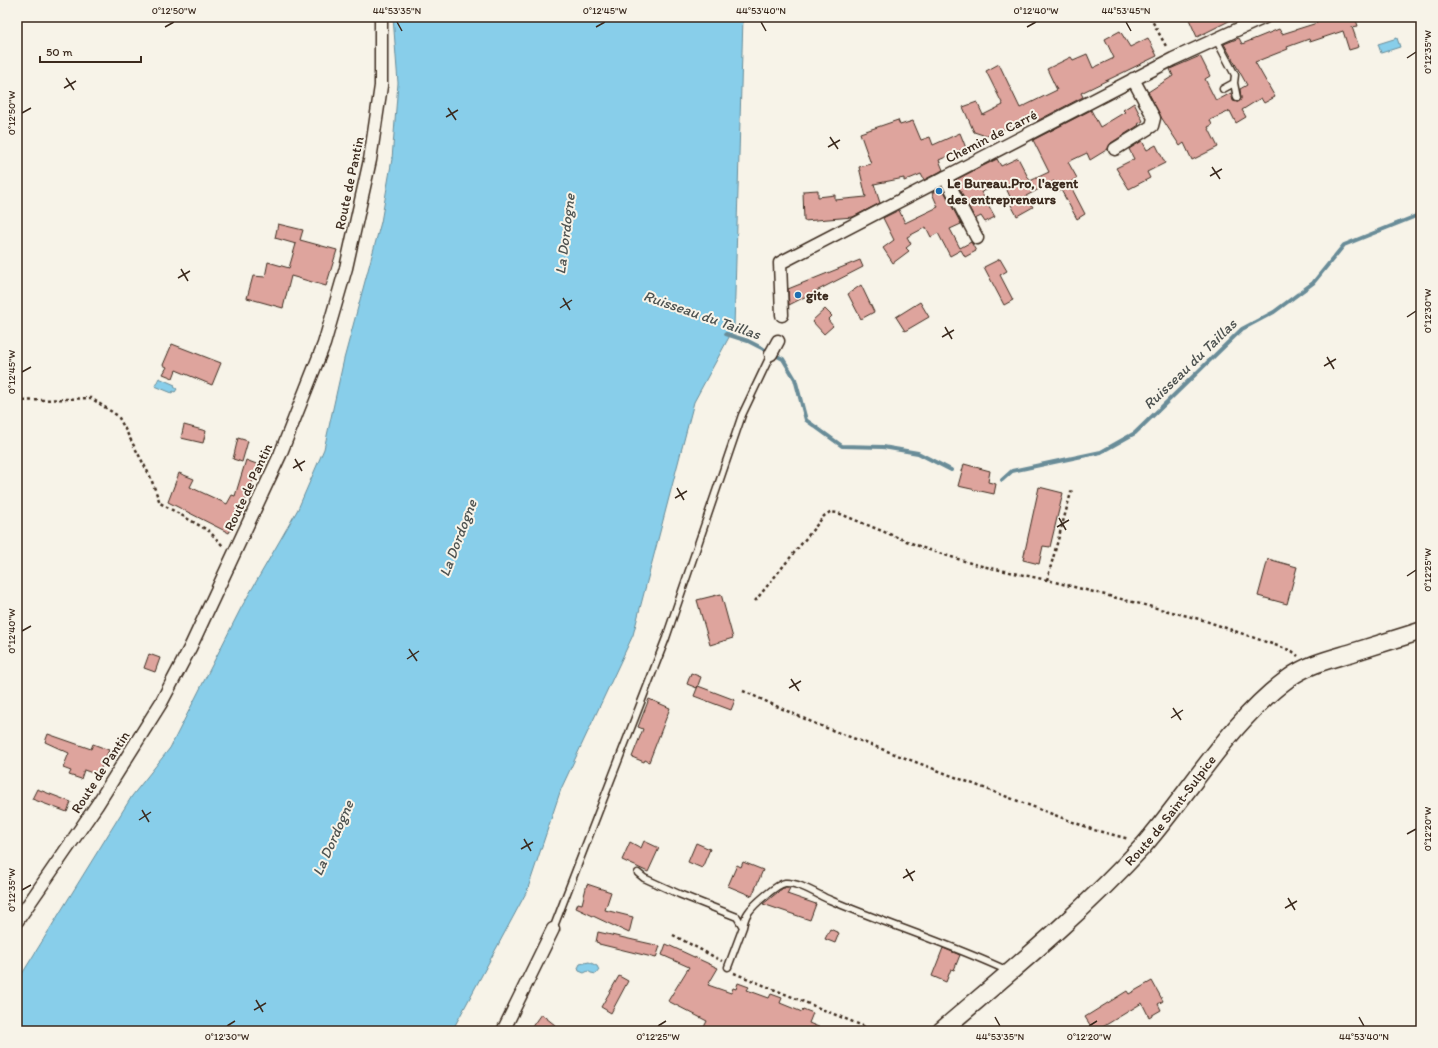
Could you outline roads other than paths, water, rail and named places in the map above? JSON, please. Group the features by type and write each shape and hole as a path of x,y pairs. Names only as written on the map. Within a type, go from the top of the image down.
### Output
{"main road":[{"name":"Route de Saint-Sulpice","path":"941,1031 1063,925 1113,878 1145,843 1211,758 1249,714 1270,693 1289,678 1308,666 1421,631"}],"street":[{"name":"Route de Pantin","path":"17,921 97,805 161,703 190,648 280,454 321,351 346,268 370,160 381,86 381,17"},
{"name":"Chemin de Carré","path":"782,315 780,263 1173,58 1265,17"},
{"path":"1115,149 1152,126 1154,118 1133,80"},
{"path":"945,177 977,238"},
{"path":"771,354 778,341"},
{"path":"503,1031 553,929"}],"lane":[{"path":"1216,39 1235,75 1234,83 1237,98"},
{"path":"1223,89 1234,83"},
{"path":"553,929 666,638 742,415 771,354"},
{"path":"638,873 644,878 679,894 737,916 743,927"},
{"path":"728,967 747,913 754,905 776,887 783,883 789,883 796,884 830,900 1010,972"}],"water":[{"name":"La Dordogne","path":"393,17 743,17 734,328 694,402 633,635 561,789 527,891 452,1031 17,1031 17,982 132,796 170,748 241,608 298,509 324,449 344,359 381,222 392,159 398,83"},
{"path":"1397,38 1400,47 1381,53 1378,44"},
{"path":"159,378 175,385 174,387 177,389 175,392 173,391 172,393 155,386"},
{"path":"589,962 597,966 599,970 596,974 588,971 584,973 579,971 578,968 580,964"}],"waterway":[{"name":"Ruisseau du Taillas","path":"1002,480 1012,471 1101,452 1135,433 1242,329 1274,312 1313,283 1344,245 1421,214"},
{"name":"Ruisseau du Taillas","path":"726,334 748,341 783,359 795,379 806,420 842,446 883,447 918,453 951,470"}],"place":[{"name":"Le Bureau.Pro, l'agent des entrepreneurs","path":"939,191"},
{"name":"gite","path":"798,295"}]}
